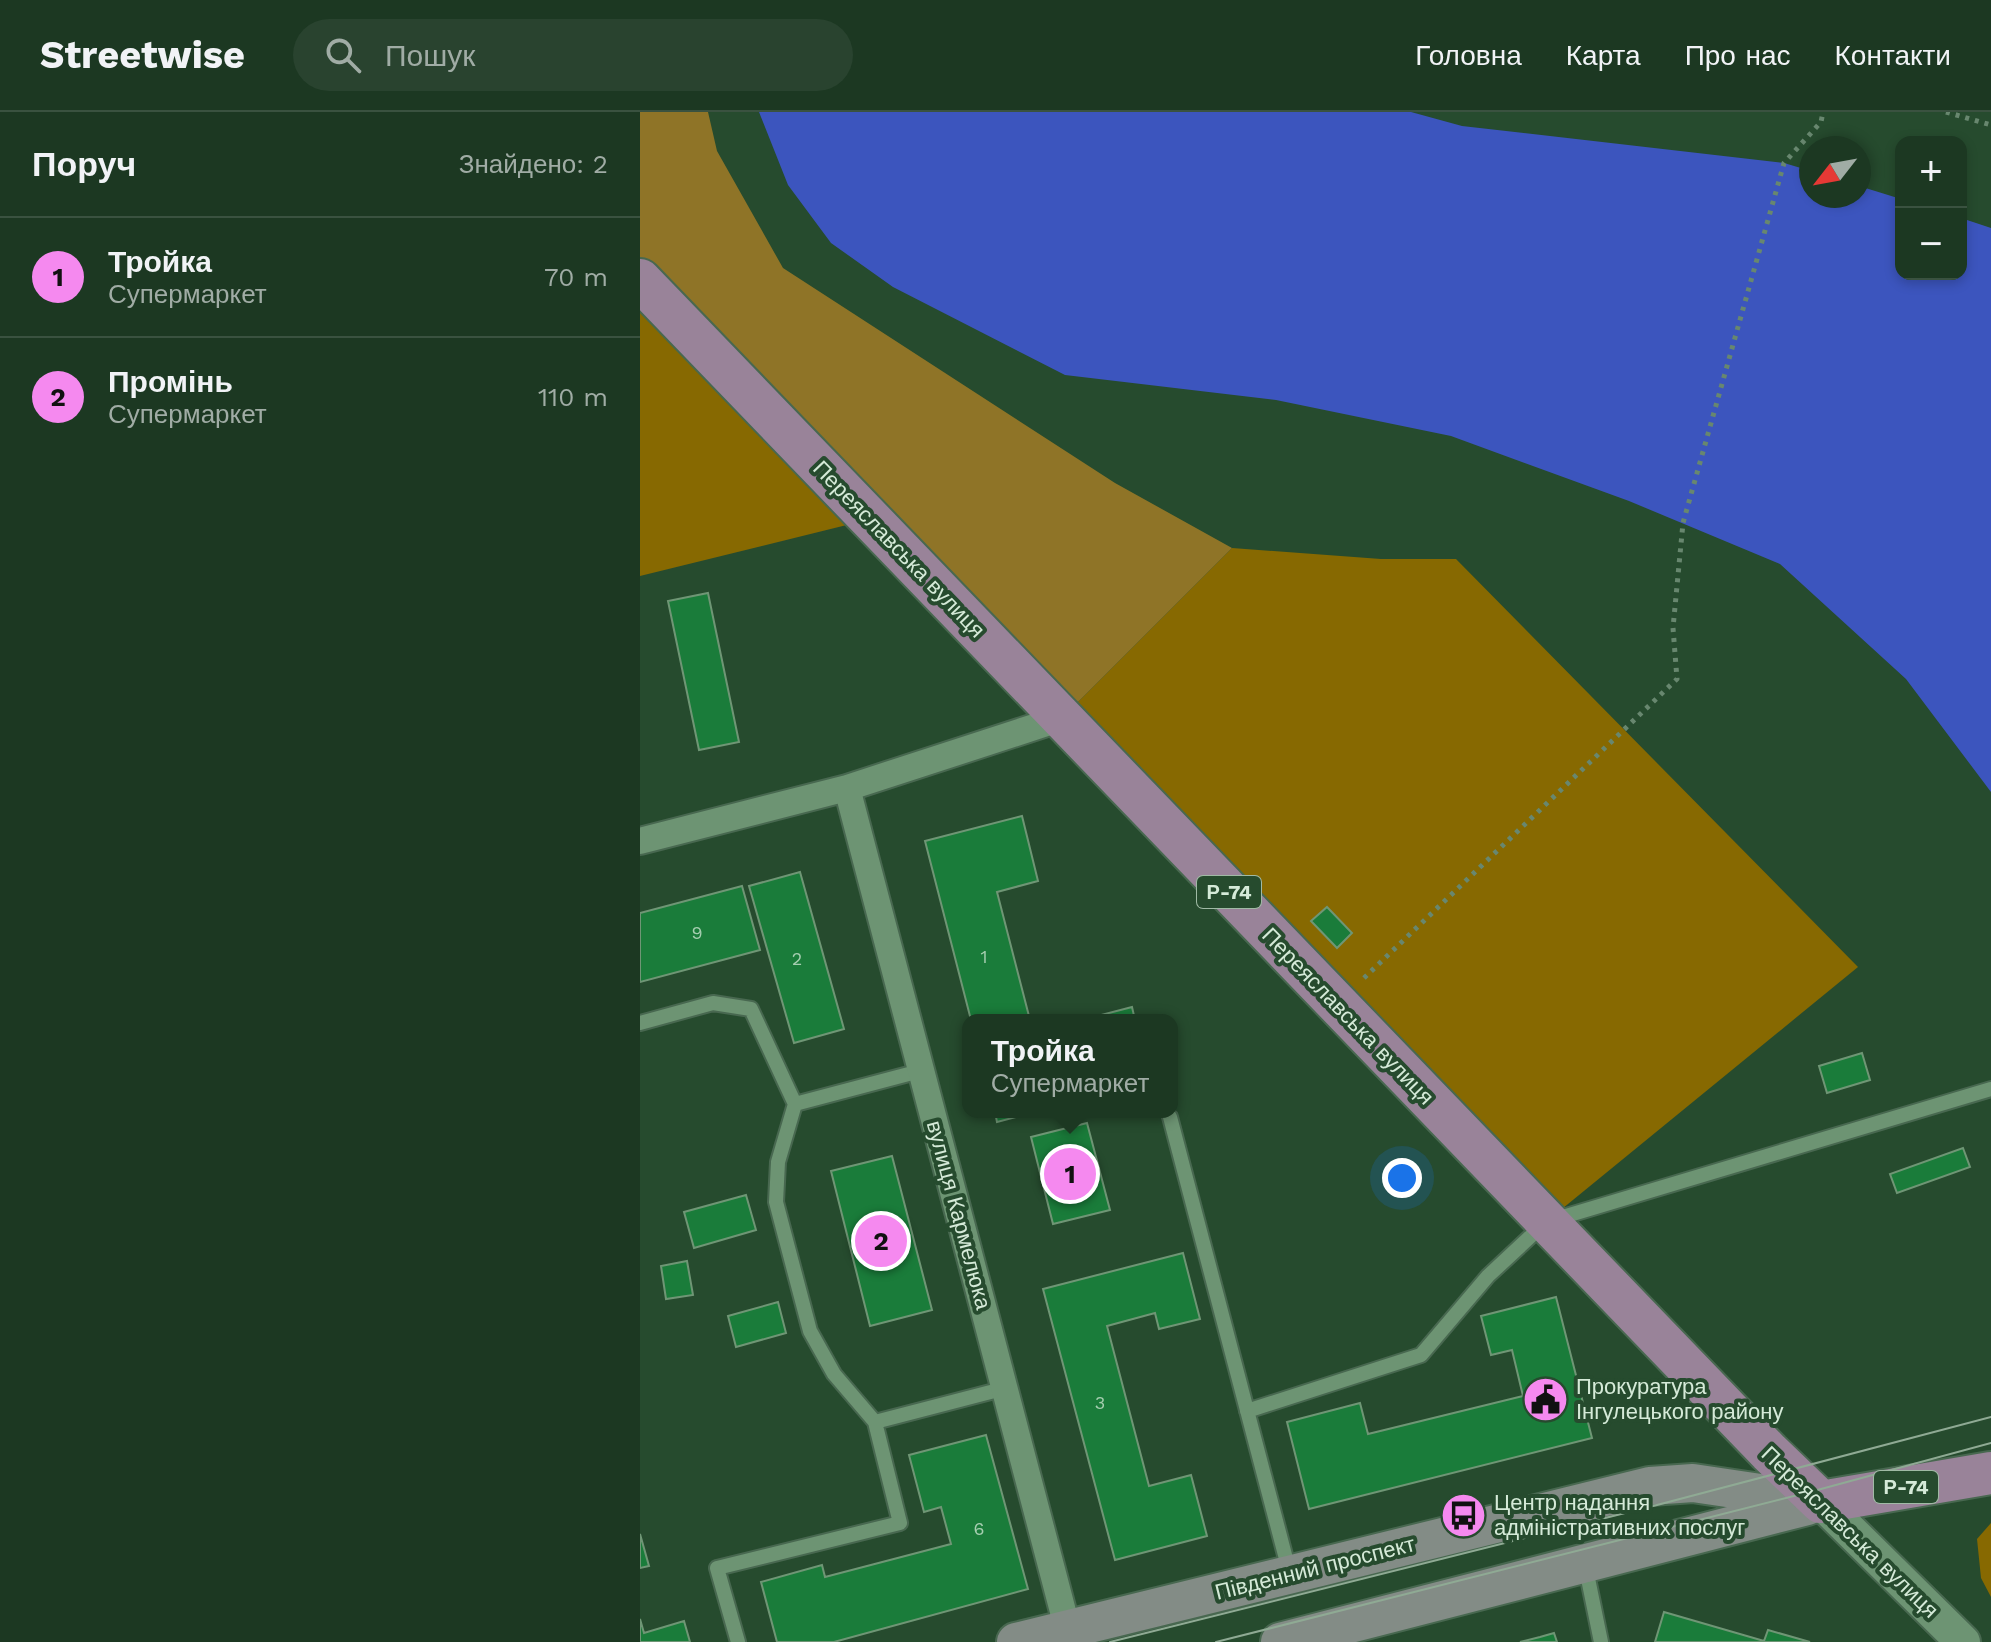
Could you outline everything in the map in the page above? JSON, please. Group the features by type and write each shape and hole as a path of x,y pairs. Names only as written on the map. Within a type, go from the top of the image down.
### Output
{"main road":[{"name":"Переяславська вулиця","path":"640,280 1546,1222 1821,1502"},
{"name":"Р-74","path":"1821,1502 1991,1473"},
{"name":"Південний проспект","path":"1016,1642 1070,1635 1290,1574 1650,1486 1693,1483 1821,1502"},
{"path":"1280,1642 1821,1502"}],"street":[{"path":"640,841 847,788 1062,718"},
{"name":"вулиця Кармелюка","path":"847,788 1070,1635"},
{"name":"Переяславська вулиця","path":"1821,1502 1963,1642"}],"lane":[{"path":"640,1023 713,1003 751,1009 795,1104 778,1162 776,1202 810,1331 834,1374 875,1422 900,1523 717,1568 738,1642"},
{"path":"795,1104 920,1071"},
{"path":"1247,1411 1421,1355 1488,1276 1546,1222 1991,1089"},
{"path":"1170,1118 1290,1574"},
{"path":"875,1422 1006,1388"},
{"path":"1585,1563 1601,1642"}],"path":[{"path":"1337,1004 1677,679 1673,628 1683,523 1784,163 1821,122 1823,112"},
{"path":"1946,112 1991,125"}],"shaded area":[{"path":"640,112 708,112 717,151 783,268 1115,483 1232,548 1062,718 640,280"},
{"path":"640,280 871,519 640,576"},
{"path":"1232,548 1381,559 1456,559 1858,967 1546,1222 1062,718"},
{"path":"1991,1523 1991,1597 1981,1578 1977,1539"}],"water":[{"path":"759,112 1411,112 1462,126 1784,163 1799,167 1799,208 1871,208 1871,190 1895,197 1895,280 1967,280 1967,220 1991,228 1991,792 1906,679 1780,564 1629,501 1451,436 1276,400 1065,375 893,287 831,243 788,185"}],"building":[{"path":"708,593 739,742 699,750 668,601"},
{"path":"1022,816 1038,881 997,892 1028,1014 969,1014 925,841"},
{"path":"800,872 844,1029 794,1043 749,886"},
{"path":"742,886 760,950 640,982 640,913"},
{"path":"1327,907 1352,933 1337,948 1311,921"},
{"path":"1132,1007 1134,1014 1105,1014"},
{"path":"1862,1053 1870,1080 1827,1093 1819,1066"},
{"path":"1087,1123 1110,1210 1053,1224 1031,1137"},
{"path":"1963,1148 1970,1167 1897,1193 1890,1174"},
{"path":"892,1156 932,1310 870,1326 831,1171"},
{"path":"746,1195 756,1230 694,1248 684,1212"},
{"path":"1183,1253 1200,1319 1159,1329 1155,1313 1107,1326 1149,1486 1191,1475 1207,1536 1115,1560 1043,1289"},
{"path":"687,1261 693,1295 666,1299 661,1266"},
{"name":"Прокуратура Інгулецького району","path":"1556,1297 1592,1438 1309,1509 1287,1422 1360,1403 1368,1434 1523,1396 1512,1350 1491,1355 1481,1316"},
{"path":"778,1302 786,1333 736,1347 728,1316"},
{"path":"986,1435 1028,1589 834,1642 777,1642 761,1582 822,1565 825,1577 951,1544 941,1507 924,1512 909,1455"},
{"path":"640,1534 649,1566 640,1568"},
{"path":"1664,1612 1764,1641 1768,1630 1810,1642 1655,1642"},
{"path":"640,1619 644,1633 684,1621 690,1642 640,1642"},
{"path":"1554,1633 1557,1642 1520,1642 1540,1637"}],"tram line":[{"path":"1110,1642 1657,1505 1991,1417"},
{"path":"1216,1642 1810,1492 1991,1443"}],"place":[{"name":"Тройка","path":"1070,1174"},
{"name":"Промінь","path":"881,1241"},
{"name":"Прокуратура Інгулецького району","path":"1545,1399"},
{"name":"Центр надання адміністративних послуг","path":"1463,1515"}]}
